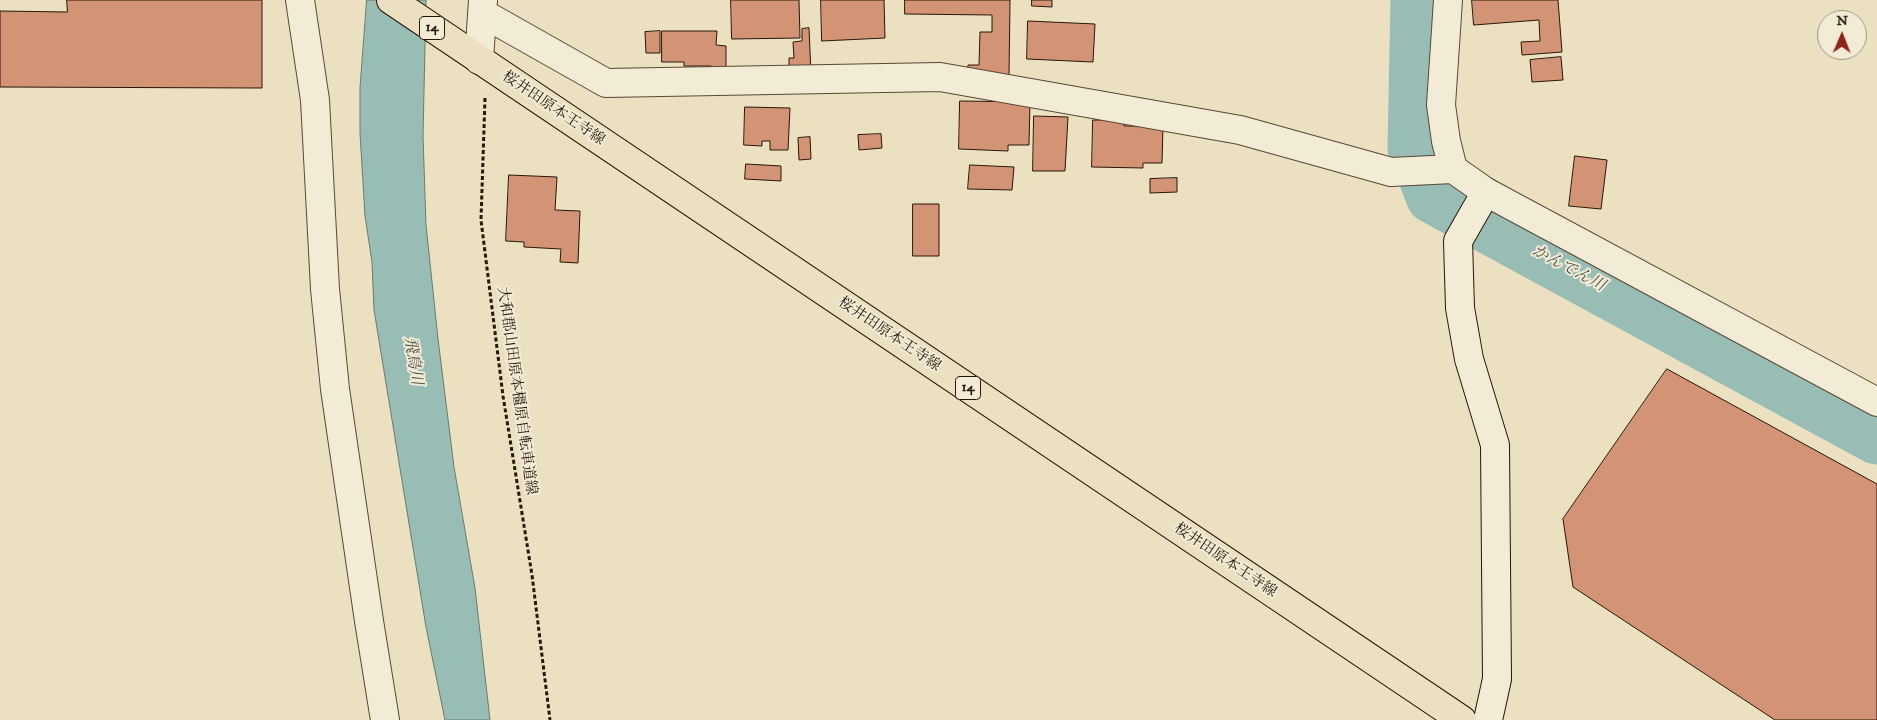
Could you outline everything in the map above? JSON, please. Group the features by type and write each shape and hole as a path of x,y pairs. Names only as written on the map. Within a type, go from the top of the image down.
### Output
{"main road":[{"name":"桜井田原本王寺線","path":"391,0 1462,720"}],"street":[{"path":"300,0 315,100 326,288 336,389 369,622 386,720"},
{"path":"1448,0 1441,105 1446,142 1453,168 1486,192 1877,402"},
{"path":"480,60 487,9 606,83 940,77 1240,130 1391,172 1453,168"},
{"path":"1486,192 1458,241 1460,308 1469,359 1496,445 1497,679 1488,720"}],"path":[{"name":"大和郡山田原本橿原自転車道線","path":"480,60 481,220 502,396 532,575 550,720"}],"water":[{"name":"飛鳥川","path":"367,0 426,0 423,136 426,225 454,467 475,588 490,720 445,720 426,627 374,310 372,262 365,216 360,133 360,88"}],"building":[{"path":"67,0 262,0 262,88 0,87 0,11 67,12"},
{"path":"731,0 799,0 800,38 732,39"},
{"path":"821,0 884,0 885,38 822,41"},
{"path":"905,0 1010,0 1009,77 967,77 968,65 979,65 980,32 992,32 992,15 905,14"},
{"path":"1032,0 1052,0 1052,7 1032,6"},
{"path":"1472,0 1558,0 1562,52 1522,55 1521,42 1540,41 1539,20 1474,25"},
{"path":"1028,21 1095,24 1093,62 1027,59"},
{"path":"809,28 811,74 789,74 789,58 794,58 793,42 802,41 802,29"},
{"path":"660,31 660,53 646,53 645,32"},
{"path":"662,31 717,31 716,45 726,46 726,70 711,70 711,66 684,66 684,62 662,62"},
{"path":"1561,57 1563,80 1532,82 1530,60"},
{"path":"960,101 1030,102 1029,145 1008,145 1008,151 959,149"},
{"path":"745,107 790,108 788,150 770,150 770,141 762,141 762,146 744,145"},
{"path":"1034,116 1068,117 1065,171 1033,171"},
{"path":"1093,120 1124,120 1124,126 1163,126 1162,163 1143,163 1143,168 1092,167"},
{"path":"881,134 882,148 859,150 858,135"},
{"path":"810,137 811,159 799,160 798,138"},
{"path":"1575,156 1607,160 1601,209 1569,206"},
{"path":"746,164 781,166 781,181 745,179"},
{"path":"970,165 1014,167 1012,190 968,189"},
{"path":"509,175 557,177 555,210 580,211 578,263 560,262 561,249 524,247 524,242 506,241"},
{"path":"1177,178 1177,192 1150,193 1150,179"},
{"path":"913,204 939,204 939,256 913,256"},
{"path":"1667,369 1877,484 1877,720 1775,720 1573,587 1563,519"}],"waterway":[{"name":"かんでん川","path":"1418,0 1415,148 1433,196 1877,437"}]}
